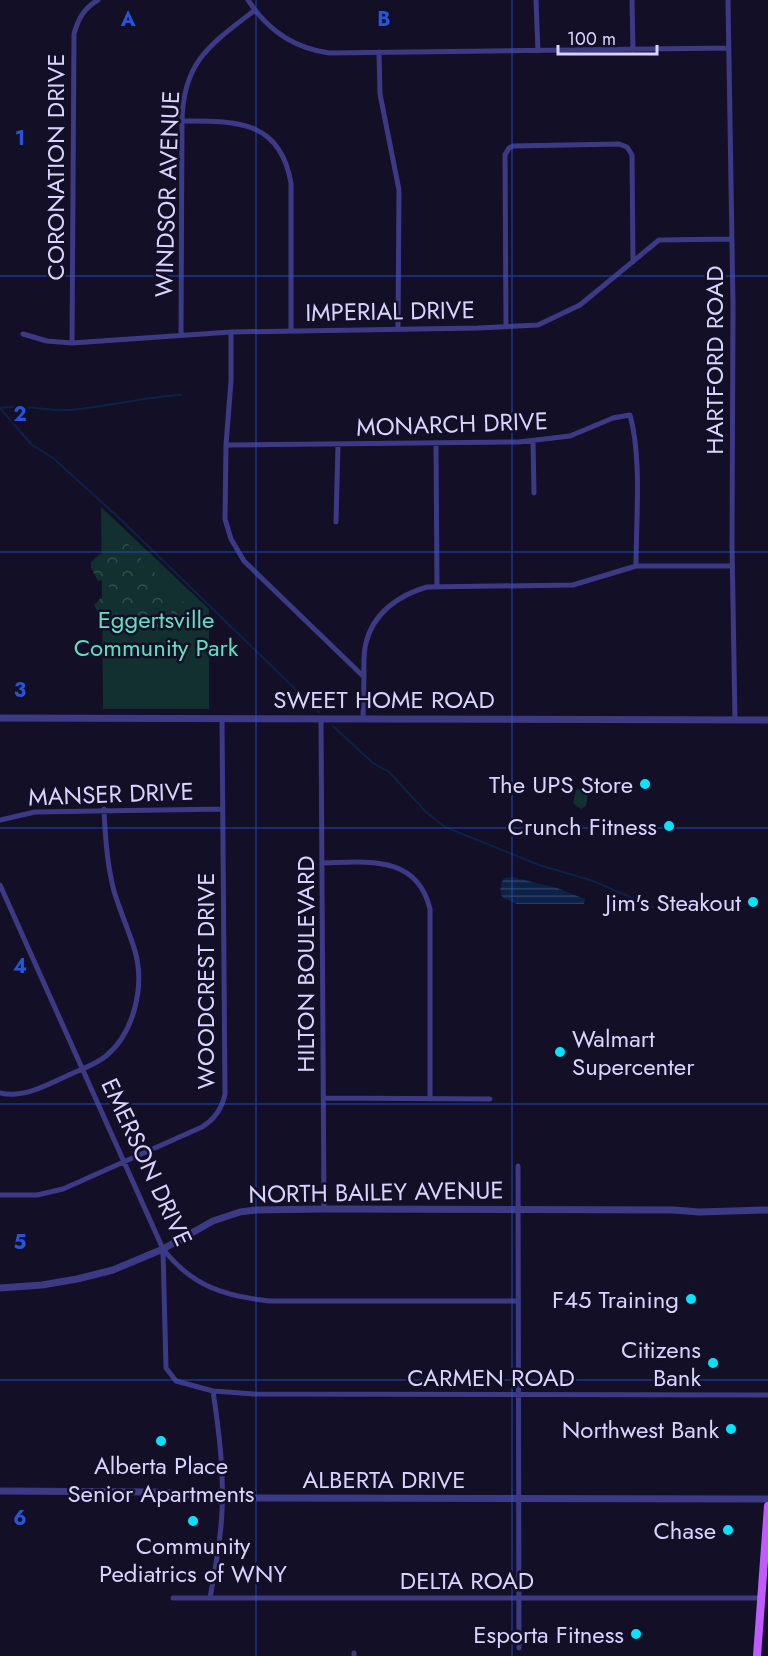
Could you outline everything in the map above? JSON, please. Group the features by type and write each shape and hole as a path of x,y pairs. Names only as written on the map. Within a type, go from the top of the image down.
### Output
{"main road":[{"path":"757,1656 768,1506"}],"street":[{"name":"CORONATION DRIVE","path":"72,343 74,34 85,10 98,0"},
{"path":"248,0 273,30 290,41 306,48 330,53 729,48"},
{"path":"536,0 538,51"},
{"path":"632,0 633,50"},
{"name":"HARTFORD ROAD","path":"728,0 733,305 732,566 735,720"},
{"name":"WINDSOR AVENUE","path":"181,335 184,91 200,57 219,38 255,10"},
{"path":"379,52 380,94 399,190 398,329"},
{"path":"182,121 240,123 267,136 280,152 291,183 291,331"},
{"path":"506,327 505,154 509,148 513,146 619,144 627,147 632,155 633,262"},
{"name":"IMPERIAL DRIVE","path":"23,334 47,342 72,343 231,332 538,325 580,305 660,240 731,239"},
{"path":"231,332 225,519 231,539 237,551 252,569 364,678"},
{"name":"MONARCH DRIVE","path":"226,446 533,441 570,436 612,418 630,415 635,432 636,450 636,566"},
{"path":"533,441 534,493"},
{"path":"436,444 437,586"},
{"path":"336,522 338,445"},
{"path":"363,719 366,641 374,625 390,604 411,592 437,586 573,585 636,566 732,566"},
{"name":"SWEET HOME ROAD","path":"0,718 768,720"},
{"name":"WOODCREST DRIVE","path":"0,1195 24,1196 50,1193 125,1163 202,1127 215,1118 223,1104 225,1094 222,719"},
{"name":"HILTON BOULEVARD","path":"321,719 324,1209"},
{"path":"0,1093 14,1095 28,1092 83,1069 104,1057 121,1040 133,1011 138,986 136,953 113,888 106,843 104,809"},
{"name":"MANSER DRIVE","path":"0,820 35,812 104,809 224,809"},
{"path":"322,863 388,864 412,877 425,894 430,909 430,1099"},
{"name":"EMERSON DRIVE","path":"0,885 163,1249 176,1266 212,1288 238,1297 282,1302 518,1301"},
{"path":"324,1098 490,1099"},
{"path":"518,1166 519,1648"},
{"name":"NORTH BAILEY AVENUE","path":"0,1288 42,1285 101,1274 126,1266 163,1249 213,1221 240,1212 324,1209 699,1212 768,1210"},
{"name":"CARMEN ROAD","path":"163,1249 166,1368 176,1381 213,1391 254,1394 768,1395"},
{"path":"210,1598 221,1529 222,1498 221,1457 213,1391"},
{"name":"ALBERTA DRIVE","path":"0,1491 158,1492 222,1498 768,1499"},
{"name":"DELTA ROAD","path":"173,1598 761,1598"}],"green space":[{"name":"Eggertsville Community Park","path":"101,507 209,609 209,709 103,709"},
{"path":"111,541 119,544 124,541 127,543 166,585 163,601 167,628 153,640 150,640 137,624 119,618 111,606 106,607 109,619 107,622 102,621 94,605 102,597 106,598 123,592 119,588 110,594 108,578 98,581 91,568 91,562 100,554 105,554"},
{"path":"173,592 187,606 188,612 178,626 170,609"},
{"path":"581,788 588,793 586,806 581,809 573,803 576,790"}],"water":[{"path":"512,877 557,888 585,899 584,904 517,904 503,898 501,893 504,878"}],"waterway":[{"path":"0,408 70,410 181,395"},
{"path":"0,408 32,445 53,458 118,517 319,712"},
{"path":"333,726 373,763 389,772 426,812 445,827 539,865 593,881 653,907"}],"place":[{"name":"The UPS Store","path":"645,784"},
{"name":"Crunch Fitness","path":"669,826"},
{"name":"Jim's Steakout","path":"753,902"},
{"name":"Walmart Supercenter","path":"560,1052"},
{"name":"F45 Training","path":"691,1299"},
{"name":"Citizens Bank","path":"713,1363"},
{"name":"Northwest Bank","path":"731,1429"},
{"name":"Alberta Place Senior Apartments","path":"161,1441"},
{"name":"Community Pediatrics of WNY","path":"193,1521"},
{"name":"Chase","path":"728,1530"},
{"name":"Esporta Fitness","path":"636,1634"}]}
